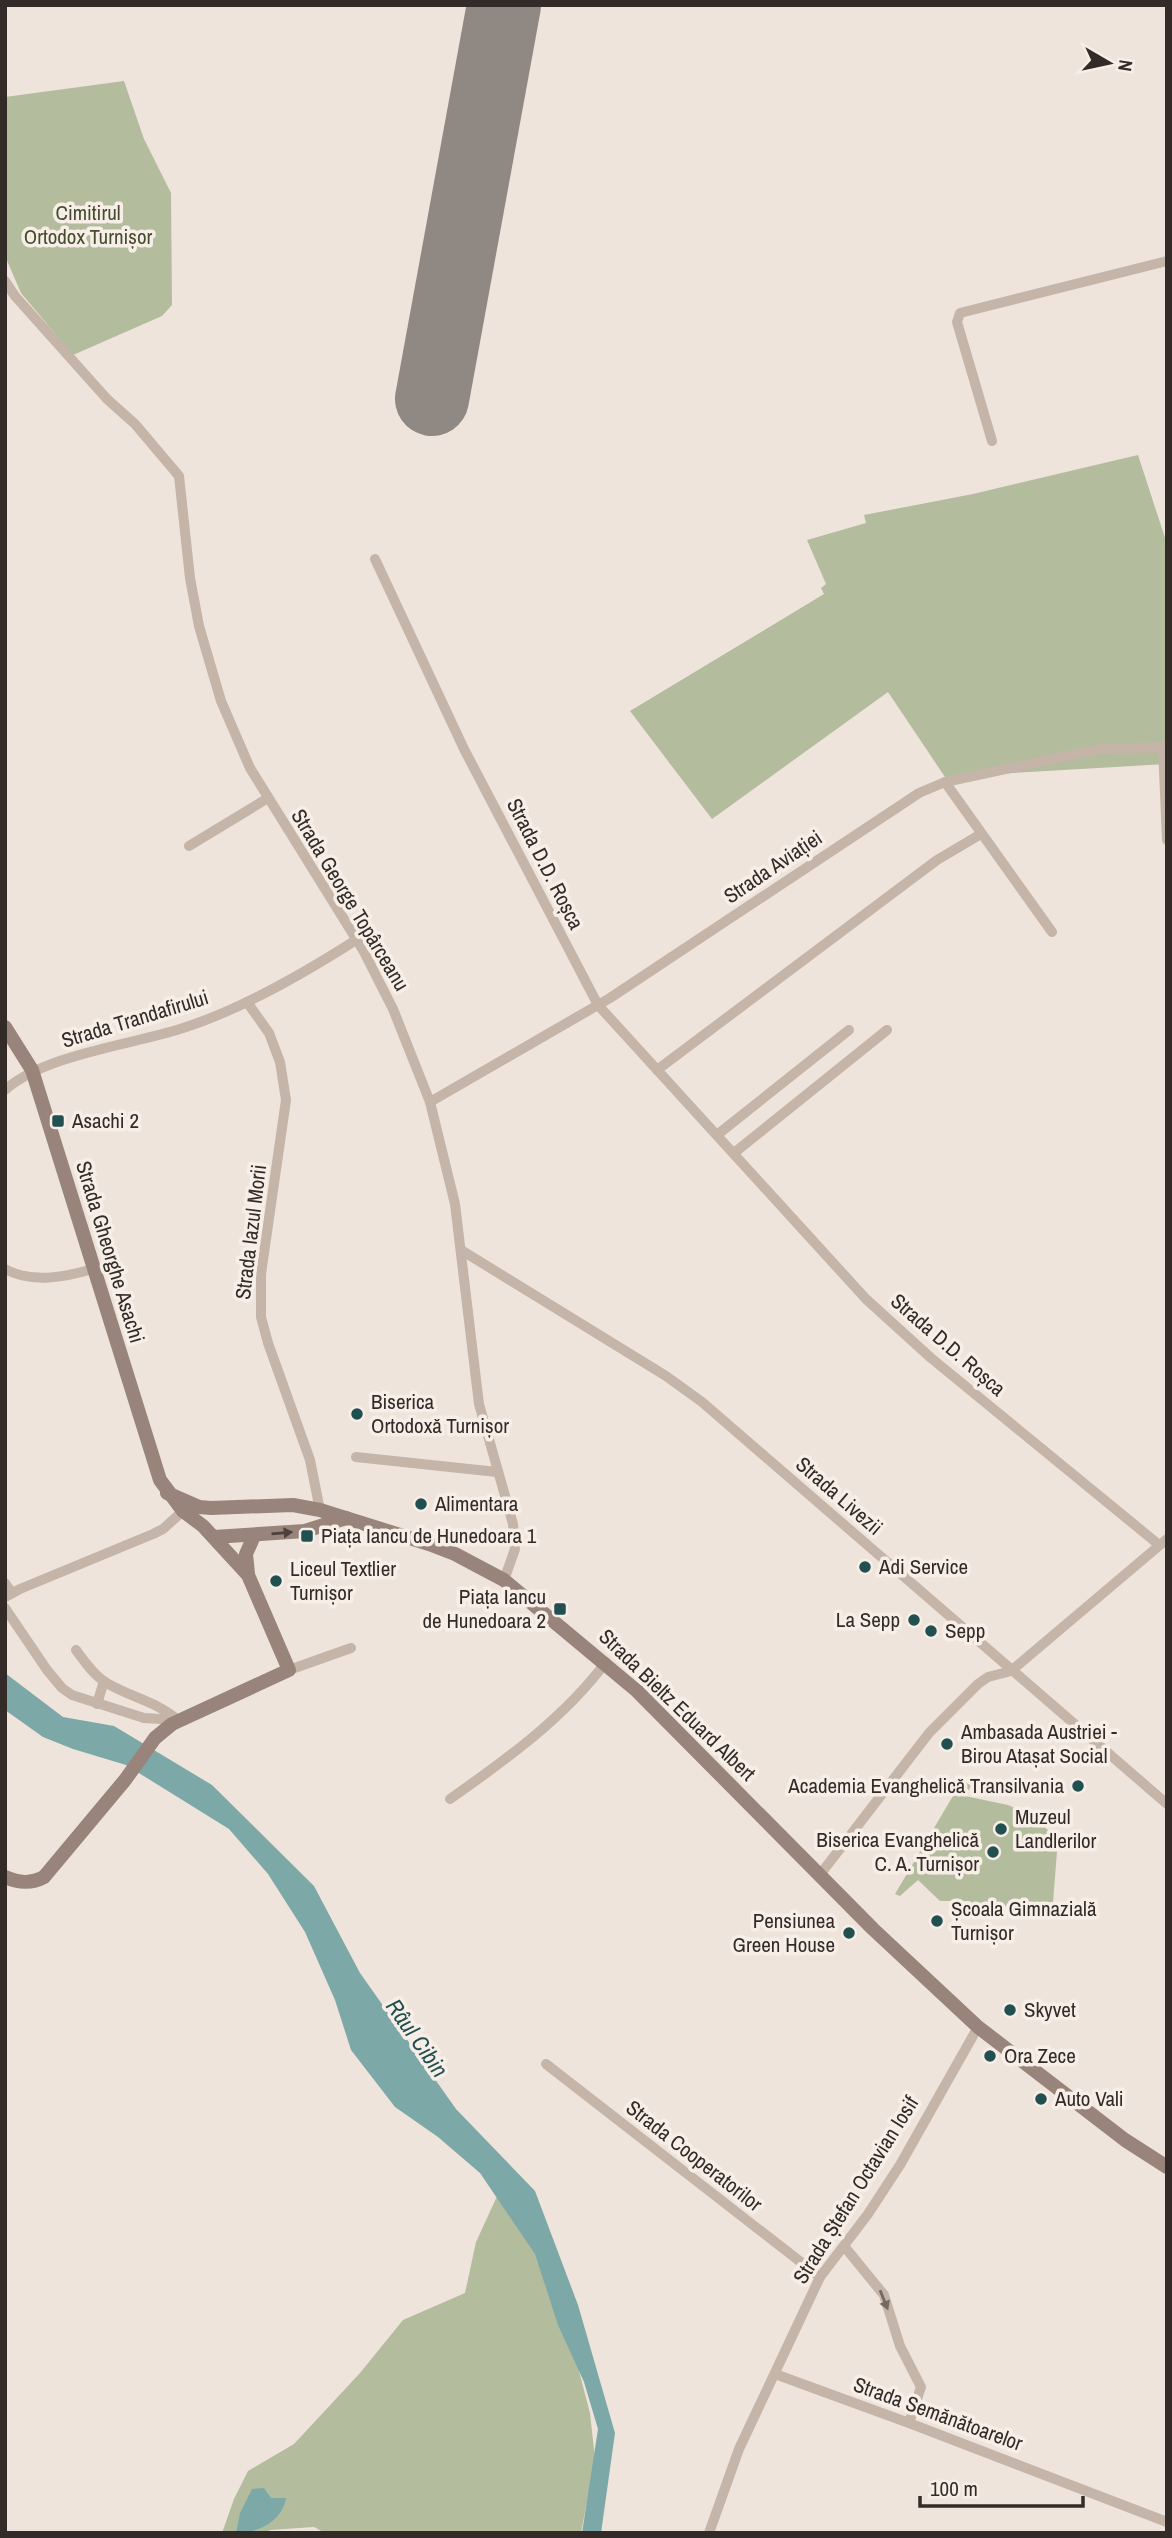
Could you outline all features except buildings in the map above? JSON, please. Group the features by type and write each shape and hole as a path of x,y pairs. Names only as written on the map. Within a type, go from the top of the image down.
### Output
{"street":[{"path":"992,441 957,322 960,313 1167,261"},
{"name":"Strada George Topârceanu","path":"5,281 15,296 107,399 135,424 179,476 190,578 209,663 234,733 250,768 356,940 393,1009 429,1102 455,1204 479,1404 513,1524 513,1558 504,1580"},
{"name":"Strada D.D. Roșca","path":"374,559 464,749 598,1005 866,1299 931,1358 1163,1541"},
{"path":"1165,747 1167,840"},
{"name":"Strada Aviației","path":"429,1102 598,1005 919,793 945,782 1100,749 1165,747"},
{"path":"945,782 1052,932"},
{"path":"189,846 268,798"},
{"path":"657,1070 937,860 981,834"},
{"name":"Strada Trandafirului","path":"32,1070 182,1029 247,1002 356,940"},
{"name":"Strada Iazul Morii","path":"247,1002 269,1033 280,1062 286,1100 261,1274 261,1317 310,1460 320,1510"},
{"name":"Strada Gheorghe Asachi","path":"5,1027 32,1070 154,1465 167,1493 183,1511 214,1537 248,1575"},
{"path":"717,1135 849,1030"},
{"path":"734,1153 887,1030"},
{"path":"5,1090 32,1070"},
{"name":"Strada Livezii","path":"461,1250 702,1402 1167,1804"},
{"path":"5,1269 18,1274 52,1278 93,1269"},
{"path":"356,1457 497,1472"},
{"name":"Strada Bieltz Eduard Albert","path":"167,1493 199,1507 293,1505 320,1510 429,1544 504,1580 606,1662 762,1815 819,1876 921,1976 978,2027 1125,2140 1167,2168"},
{"path":"5,1583 8,1595 153,1534 163,1529 183,1511"},
{"path":"214,1537 305,1531 347,1518"},
{"path":"254,1536 246,1554 248,1575 289,1670"},
{"path":"819,1876 929,1733 978,1684 988,1677 1011,1671 1163,1541"},
{"path":"5,1608 47,1671 72,1695 153,1720 178,1720"},
{"path":"5,1877 17,1882 35,1882 44,1877 125,1780 155,1738 178,1720 289,1670 351,1648"},
{"path":"76,1650 87,1666 104,1681 156,1704 178,1720"},
{"path":"450,1799 550,1723 580,1694 606,1662"},
{"path":"97,1704 104,1681"},
{"name":"Strada Ștefan Octavian Iosif","path":"709,2533 739,2449 820,2277 868,2214 900,2165 978,2027"},
{"name":"Strada Cooperatorilor","path":"546,2064 820,2277"},
{"path":"844,2246 884,2295 900,2346 922,2386 909,2423"},
{"name":"Strada Semănătoarelor","path":"775,2375 909,2423 1167,2522"}],"green space":[{"name":"Cimitirul Ortodox Turnișor","path":"124,81 144,139 171,193 172,305 162,316 73,355 21,293 5,256 5,97"},
{"path":"1138,455 1167,544 1167,764 945,777 888,692 712,819 630,711 824,594 821,588 826,584 807,540 866,523 864,515 973,494"},
{"path":"963,1779 971,1786 965,1796 1008,1805 1032,1816 1058,1839 1053,1902 976,1907 970,1901 940,1901 918,1880 900,1896 895,1894"},
{"path":"499,2192 551,2264 590,2413 595,2459 581,2533 325,2533 314,2527 270,2530 266,2533 222,2533 248,2471 294,2444 360,2373 403,2320 465,2293 476,2242"}],"water":[{"path":"5,1673 63,1717 114,1726 212,1785 314,1886 360,1973 456,2109 535,2191 578,2305 615,2433 601,2533 582,2533 598,2429 584,2382 558,2325 535,2254 480,2173 438,2137 395,2107 351,2050 335,2000 305,1932 268,1874 229,1829 126,1765 43,1737 5,1710"},
{"path":"264,2488 271,2498 286,2498 280,2514 260,2528 236,2533 240,2513 252,2489"}],"runway":[{"path":"432,399 504,5"}],"place":[{"name":"Asachi 2","path":"58,1121"},
{"name":"Biserica Ortodoxă Turnișor","path":"357,1414"},
{"name":"Alimentara","path":"421,1504"},
{"name":"Piața Iancu de Hunedoara 1","path":"307,1536"},
{"name":"Adi Service","path":"865,1567"},
{"name":"Liceul Textlier Turnișor","path":"276,1581"},
{"name":"Piața Iancu de Hunedoara 2","path":"560,1609"},
{"name":"La Sepp","path":"914,1620"},
{"name":"Sepp","path":"931,1631"},
{"name":"Ambasada Austriei - Birou Atașat Social","path":"947,1744"},
{"name":"Academia Evanghelică Transilvania","path":"1078,1786"},
{"name":"Muzeul Landlerilor","path":"1001,1829"},
{"name":"Biserica Evanghelică C. A. Turnișor","path":"993,1852"},
{"name":"Școala Gimnazială Turnișor","path":"937,1921"},
{"name":"Pensiunea Green House","path":"849,1933"},
{"name":"Skyvet","path":"1010,2010"},
{"name":"Ora Zece","path":"990,2056"},
{"name":"Auto Vali","path":"1041,2099"}],"water label":[{"name":"Râul Cibin","path":"417,2038"}]}
